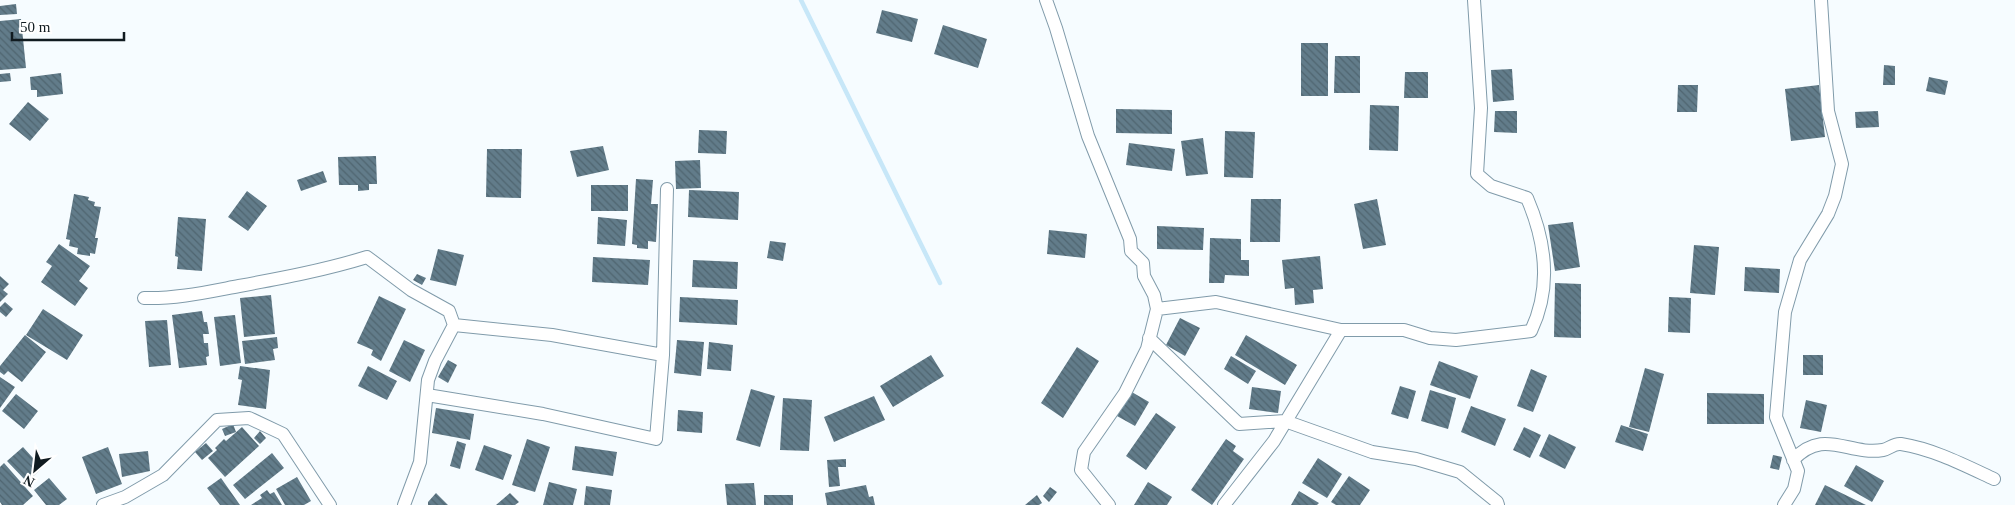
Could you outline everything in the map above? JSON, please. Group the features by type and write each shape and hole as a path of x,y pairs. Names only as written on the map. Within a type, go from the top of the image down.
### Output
{"street":[{"path":"1046,0 1088,136 1130,239 1131,252 1143,263 1144,276 1154,295 1156,308 1147,349 1125,394 1084,452 1081,470 1109,505"},
{"path":"1156,308 1216,302 1341,330 1404,330 1430,338 1456,340 1531,331 1539,314 1544,291 1543,260 1537,222 1527,198 1490,186 1477,174 1481,108 1474,0"},
{"path":"1784,505 1794,489 1798,478 1798,471 1776,417 1785,312 1800,260 1828,214 1842,164 1828,111 1821,0"},
{"path":"427,395 543,414 656,439 663,355 667,189"},
{"path":"144,298 166,299 324,270 367,257 411,290 449,311 454,325 435,361 428,380 420,462 404,505"},
{"path":"454,325 552,335 663,355"},
{"path":"1224,505 1274,441 1284,421 1341,330"},
{"path":"1149,338 1239,424 1284,421 1372,452 1416,459 1460,472 1497,502 1498,505"},
{"path":"103,505 125,497 163,475 216,420 249,418 283,434 330,505"},
{"path":"1793,460 1801,451 1815,443 1882,450 1898,444 1965,464 1994,479"}],"building":[{"path":"16,4 17,14 0,15 0,6"},
{"path":"882,10 918,19 912,42 876,33"},
{"path":"21,19 26,68 0,70 0,21"},
{"path":"943,25 987,39 978,68 934,54"},
{"path":"1301,43 1328,43 1328,96 1301,96"},
{"path":"1335,56 1360,56 1360,93 1334,93"},
{"path":"1884,65 1895,66 1895,85 1883,85"},
{"path":"1512,69 1514,100 1493,102 1491,70"},
{"path":"1405,72 1428,72 1428,98 1404,98"},
{"path":"10,73 11,81 0,82 0,74"},
{"path":"61,73 63,94 37,97 37,90 31,90 30,77"},
{"path":"1929,77 1948,81 1945,95 1926,91"},
{"path":"1678,85 1698,85 1697,112 1677,112"},
{"path":"1819,85 1825,137 1791,141 1785,89"},
{"path":"28,102 49,119 30,141 9,124"},
{"path":"1370,105 1399,106 1398,151 1369,150"},
{"path":"1116,109 1172,110 1172,134 1116,133"},
{"path":"1495,111 1517,111 1517,133 1494,132"},
{"path":"1878,111 1879,127 1856,128 1855,112"},
{"path":"699,130 727,131 726,154 698,153"},
{"path":"1225,131 1255,132 1253,178 1224,177"},
{"path":"1203,138 1208,174 1186,176 1181,141"},
{"path":"1129,143 1175,149 1172,171 1126,165"},
{"path":"603,146 609,170 577,177 570,151"},
{"path":"487,149 522,149 521,198 486,197"},
{"path":"376,156 377,184 369,184 369,190 358,191 358,185 339,185 338,157"},
{"path":"700,160 701,188 676,189 675,161"},
{"path":"323,171 327,182 301,191 297,180"},
{"path":"636,179 653,180 651,204 658,204 656,242 648,241 648,249 637,248 637,245 632,244"},
{"path":"591,185 628,185 628,211 591,211"},
{"path":"689,190 739,192 738,220 688,217"},
{"path":"247,191 267,206 248,231 228,217"},
{"path":"74,194 89,197 88,200 95,202 94,206 101,207 95,238 98,238 95,254 90,253 90,256 77,254 78,248 69,246 70,240 66,239"},
{"path":"1251,199 1281,199 1280,242 1250,242"},
{"path":"1377,199 1386,245 1363,249 1354,204"},
{"path":"178,217 206,219 202,271 177,269 178,257 175,256"},
{"path":"598,217 627,220 625,246 597,244"},
{"path":"1573,222 1580,267 1555,271 1548,225"},
{"path":"1157,226 1204,228 1203,250 1157,249"},
{"path":"1049,230 1087,234 1085,258 1047,254"},
{"path":"1210,238 1241,239 1241,260 1249,260 1249,276 1225,275 1224,283 1209,283"},
{"path":"770,241 786,243 783,261 767,258"},
{"path":"59,244 90,266 79,281 88,288 75,306 41,282 52,266 46,262"},
{"path":"1694,245 1719,247 1715,295 1690,293"},
{"path":"438,249 464,255 456,286 430,280"},
{"path":"1320,256 1323,289 1313,290 1314,303 1295,305 1294,288 1285,289 1282,260"},
{"path":"593,257 650,260 648,285 592,282"},
{"path":"693,260 738,262 737,289 692,287"},
{"path":"1745,267 1780,269 1779,293 1744,291"},
{"path":"417,274 426,278 422,285 413,280"},
{"path":"0,276 9,284 3,290 8,294 0,302"},
{"path":"1555,283 1581,284 1581,338 1554,337"},
{"path":"271,295 275,334 244,337 240,298"},
{"path":"379,296 406,309 381,361 371,355 373,350 357,343"},
{"path":"680,297 738,300 737,325 679,322"},
{"path":"1669,297 1691,298 1690,333 1668,332"},
{"path":"5,302 13,309 6,317 0,312 0,307"},
{"path":"43,309 83,335 67,360 26,335"},
{"path":"202,311 204,322 207,322 209,334 203,334 204,343 208,343 209,356 206,357 207,365 179,368 172,315"},
{"path":"235,315 241,363 220,366 214,317"},
{"path":"1180,318 1200,328 1185,356 1166,345"},
{"path":"167,320 171,365 149,367 145,321"},
{"path":"25,335 46,352 22,382 8,371 4,375 0,372 0,366"},
{"path":"1246,335 1297,365 1285,385 1235,355"},
{"path":"277,337 278,348 273,349 275,360 245,364 242,341"},
{"path":"404,340 425,350 410,382 389,371"},
{"path":"677,340 704,342 701,376 674,373"},
{"path":"709,342 733,345 731,371 707,369"},
{"path":"1077,347 1099,361 1063,418 1041,403"},
{"path":"931,355 944,376 893,407 880,386"},
{"path":"1803,355 1823,355 1823,375 1803,375"},
{"path":"1231,356 1256,371 1248,384 1224,369"},
{"path":"448,360 457,365 448,383 438,377"},
{"path":"1439,361 1478,376 1470,399 1430,385"},
{"path":"240,366 270,370 266,409 238,405 242,380 238,379"},
{"path":"368,366 397,381 387,400 358,386"},
{"path":"1645,368 1664,374 1649,432 1629,427"},
{"path":"1531,369 1547,376 1533,412 1517,406"},
{"path":"0,377 15,387 0,408"},
{"path":"1400,386 1416,391 1408,419 1391,414"},
{"path":"1252,387 1281,391 1278,413 1249,409"},
{"path":"751,389 775,396 760,447 736,440"},
{"path":"1430,390 1456,398 1448,429 1421,421"},
{"path":"1130,391 1149,402 1135,426 1117,416"},
{"path":"1707,393 1764,394 1764,424 1707,424"},
{"path":"16,394 38,411 24,429 2,411"},
{"path":"874,396 885,420 834,442 824,417"},
{"path":"783,398 812,400 809,451 780,450"},
{"path":"1806,400 1827,405 1821,432 1800,428"},
{"path":"1471,406 1506,419 1495,446 1461,432"},
{"path":"436,408 474,414 470,440 432,433"},
{"path":"678,410 703,412 702,433 677,431"},
{"path":"1156,413 1176,427 1146,470 1126,456"},
{"path":"233,424 236,432 225,436 222,429"},
{"path":"1621,425 1648,434 1643,451 1615,442"},
{"path":"242,427 259,446 225,477 208,458 217,450 215,448 224,439 226,441"},
{"path":"1524,427 1541,435 1530,458 1513,450"},
{"path":"260,431 266,438 260,444 254,438"},
{"path":"1549,434 1576,447 1565,469 1539,456"},
{"path":"527,439 550,447 535,492 512,485"},
{"path":"1226,439 1236,446 1233,451 1244,459 1212,505 1191,490"},
{"path":"457,441 466,444 460,469 450,466"},
{"path":"206,443 213,451 202,460 195,452"},
{"path":"484,445 512,455 503,480 475,470"},
{"path":"575,446 617,452 613,476 572,470"},
{"path":"23,447 42,468 27,482 7,461"},
{"path":"108,447 122,484 96,494 82,457"},
{"path":"148,451 150,471 122,477 119,454"},
{"path":"272,453 284,468 245,499 233,485"},
{"path":"1773,455 1782,457 1779,470 1770,468"},
{"path":"1318,458 1342,474 1327,498 1302,483"},
{"path":"846,459 846,467 838,467 840,486 829,487 827,460"},
{"path":"4,463 33,496 23,505 2,505 0,502 0,467"},
{"path":"1856,465 1884,481 1872,502 1844,486"},
{"path":"1349,476 1370,490 1360,505 1336,505 1331,502"},
{"path":"297,477 311,501 304,505 285,505 276,489"},
{"path":"49,478 67,499 59,505 46,505 34,490"},
{"path":"221,478 240,505 220,505 207,488"},
{"path":"549,482 577,489 573,505 543,505"},
{"path":"1148,482 1172,497 1167,505 1134,505"},
{"path":"754,483 756,505 727,505 725,484"},
{"path":"866,485 869,497 873,496 875,505 827,505 825,493"},
{"path":"1825,485 1866,505 1815,505"},
{"path":"586,486 612,490 610,505 584,505"},
{"path":"1050,487 1057,492 1049,502 1043,496"},
{"path":"267,490 270,494 274,492 282,505 251,505 262,498 260,495"},
{"path":"1299,491 1319,503 1317,505 1291,505"},
{"path":"436,493 448,505 428,505 428,502"},
{"path":"510,493 519,502 515,505 496,505"},
{"path":"764,495 793,495 793,505 764,505"},
{"path":"1037,495 1042,503 1039,505 1025,505"}],"waterway":[{"path":"801,0 940,283"}]}
